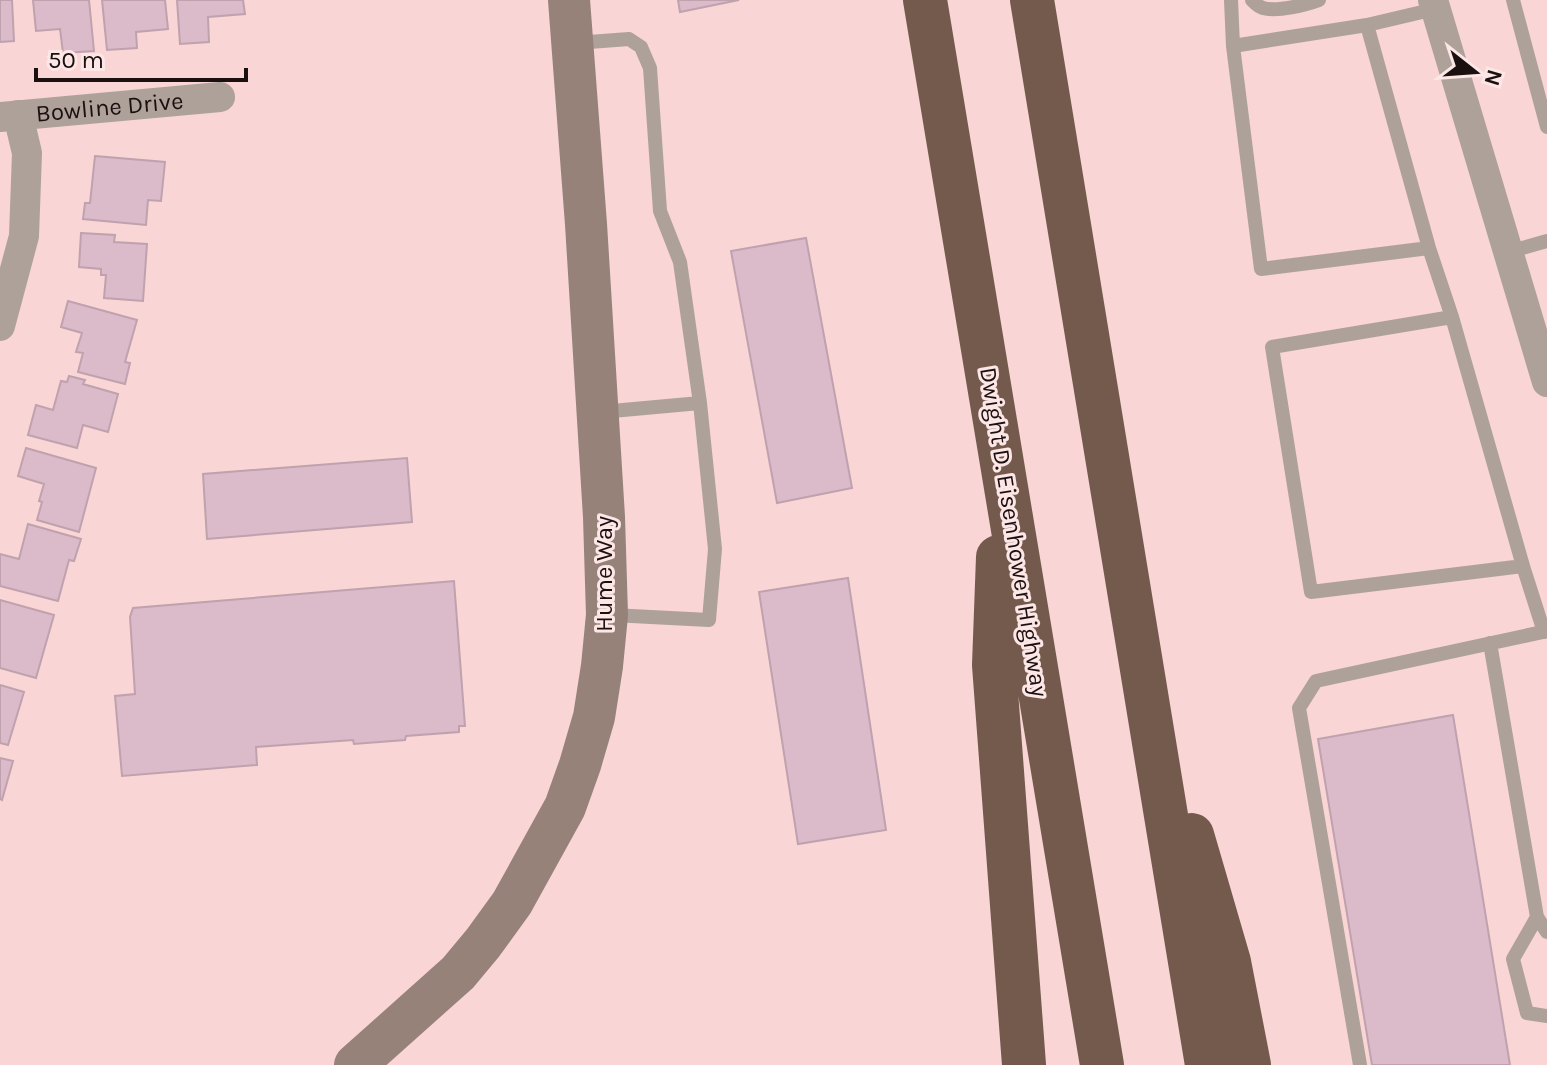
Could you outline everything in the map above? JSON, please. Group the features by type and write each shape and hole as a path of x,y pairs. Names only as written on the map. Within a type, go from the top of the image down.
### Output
{"highway":[{"name":"Dwight D. Eisenhower Highway","path":"925,0 1102,1065"},
{"path":"1032,0 1207,1065"},
{"path":"1002,463 994,665 1024,1065"},
{"path":"1140,655 1229,962 1249,1065"}],"street":[{"name":"Hume Way","path":"355,1065 458,973 512,903 565,807 590,729 602,666 607,615 586,224 569,0"},
{"path":"1434,4 1547,382"},
{"name":"Bowline Drive","path":"9,116 220,97"},
{"path":"0,326 24,236 27,153 9,116"}],"lane":[{"path":"1231,0 1233,46 1261,269 1429,248"},
{"path":"1252,0 1262,8 1276,9 1319,0"},
{"path":"1513,0 1547,127"},
{"path":"1233,46 1367,25 1434,4"},
{"path":"1360,1065 1299,708 1316,681 1546,632 1523,566 1452,317 1429,248 1367,25"},
{"path":"571,44 629,39 641,47 650,68 660,211 680,262 700,403 715,549 709,620 607,615"},
{"path":"1508,252 1547,241"},
{"path":"1452,317 1272,347 1311,592 1523,566"},
{"path":"597,412 700,403"},
{"path":"1490,643 1537,917 1547,932"},
{"path":"1537,917 1513,959 1527,1013 1547,1016"}],"building":[{"path":"0,0 12,0 14,41 0,42"},
{"path":"33,0 89,0 94,51 63,53 60,29 36,31"},
{"path":"102,0 165,0 168,29 136,32 137,48 107,50"},
{"path":"177,0 243,0 245,14 208,17 209,42 180,44"},
{"path":"678,0 739,0 680,12"},
{"path":"95,156 165,162 161,201 148,200 146,225 83,219 85,203 90,203"},
{"path":"81,233 115,235 114,242 147,244 143,301 104,298 106,275 101,275 101,269 79,267"},
{"path":"806,238 852,488 777,503 731,251"},
{"path":"68,301 137,320 125,362 130,363 125,384 78,372 83,353 76,352 82,333 61,327"},
{"path":"69,376 85,380 83,384 118,394 108,432 83,425 77,448 28,435 36,405 53,410 61,381 67,382"},
{"path":"26,448 96,468 79,532 37,520 44,484 18,476"},
{"path":"407,458 412,522 207,539 203,474"},
{"path":"28,524 81,539 74,561 69,560 58,601 0,586 0,554 19,559"},
{"path":"848,578 886,830 798,844 759,592"},
{"path":"454,581 465,726 459,726 459,732 354,744 353,740 256,747 257,765 122,776 115,696 135,694 130,617 133,608"},
{"path":"0,600 54,615 36,678 0,668"},
{"path":"0,685 24,692 8,745 0,743"},
{"path":"1453,715 1510,1065 1372,1065 1318,739"},
{"path":"0,758 13,761 2,800 0,799"}]}
